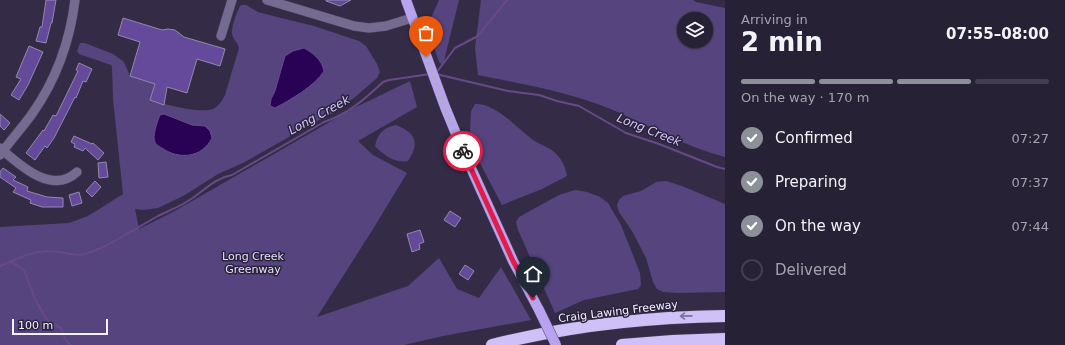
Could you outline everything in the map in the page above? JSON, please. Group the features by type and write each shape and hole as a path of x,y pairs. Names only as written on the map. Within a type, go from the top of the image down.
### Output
{"highway":[{"name":"Craig Lawing Freeway","path":"492,345 554,332 631,321 680,316 725,316"},
{"path":"622,345 725,339"}],"main road":[{"path":"406,0 461,146 513,261 556,345"}],"street":[{"path":"75,0 67,43 51,81 33,112 1,151 31,173 45,179 60,180 68,178 77,172"},
{"path":"221,36 232,0"},
{"path":"267,0 354,26 369,28 386,26 412,18"}],"green space":[{"path":"439,0 459,0 443,65 439,62 427,27"},
{"path":"481,0 693,0 696,2 725,8 725,157 696,148 613,110 580,98 546,89 478,75 475,48"},
{"name":"Long Creek Greenway","path":"241,5 246,5 258,12 314,26 359,41 366,46 380,72 377,78 335,112 243,163 218,174 185,195 158,208 143,210 135,209 139,229 173,212 354,108 410,81 417,107 358,141 373,155 407,173 317,317 408,286 439,258 457,289 479,298 501,267 531,320 443,336 404,345 0,345 0,227 69,223 88,216 123,194 113,99 112,67 111,65 79,54 77,51 80,43 85,43 113,54 124,62 130,76 155,84 150,100 191,109 213,109 220,103 225,95 239,48 233,36 232,28"},
{"path":"475,104 483,105 499,112 528,136 552,150 563,163 567,176 542,189 502,205 472,148 470,131 471,111"},
{"path":"396,125 408,131 414,139 414,149 408,161 404,162 390,158 375,146 380,134 384,130"},
{"path":"666,181 725,204 725,292 663,292 657,289 653,282 646,258 632,231 619,212 617,205 623,196 641,191 656,182"},
{"path":"575,190 587,192 600,197 608,203 621,225 640,273 641,285 638,289 584,300 555,313 518,230 516,222 519,217 559,195"}],"shaded area":[{"path":"304,48 317,57 324,71 315,82 295,97 275,108 270,106 285,56 293,51"},
{"path":"164,114 192,125 205,126 210,131 212,138 208,145 202,150 190,155 176,154 158,146 154,139 155,130 160,115"}],"building":[{"path":"46,0 56,0 52,23 46,43 36,41 40,27 42,27"},
{"path":"326,0 351,0 340,6"},
{"path":"123,18 162,30 175,30 184,37 225,49 220,66 197,59 187,93 167,87 164,105 150,100 155,84 130,76 140,42 118,35"},
{"path":"29,46 43,52 28,85 19,100 11,95 21,79 16,77"},
{"path":"79,63 92,69 86,82 83,81 76,98 75,97 54,138 47,148 45,146 35,160 26,153 43,130 44,131 53,115 56,116 78,71 76,70"},
{"path":"0,114 10,123 4,130 0,126"},
{"path":"74,136 92,144 93,143 104,153 98,160 85,148 83,151 74,147 75,144 71,142"},
{"path":"106,162 108,177 99,178 98,163"},
{"path":"3,168 16,177 13,180 28,187 27,191 47,197 63,198 63,207 42,207 30,203 31,200 13,192 16,188 0,177 0,172"},
{"path":"95,181 101,187 92,197 86,191"},
{"path":"79,192 82,203 72,206 69,195"},
{"path":"450,211 461,218 455,227 444,220"},
{"path":"420,230 424,242 419,244 420,249 412,252 407,234"},
{"path":"465,265 474,271 468,280 459,274"}],"waterway":[{"path":"436,73 455,48 476,37 507,0"},
{"name":"Long Creek","path":"0,266 34,253 46,251 78,255 94,251 185,203 220,179 232,175 324,122 341,115 363,100 383,82 430,74"},
{"name":"Long Creek","path":"436,74 508,91 539,95 579,106 626,133 725,169"},
{"path":"11,262 24,270 35,299 44,315 50,323 61,328 65,339 70,345"}],"way so far":[{"path":"426,57 463,151"}],"route":[{"path":"463,151 513,261 533,298"}]}
